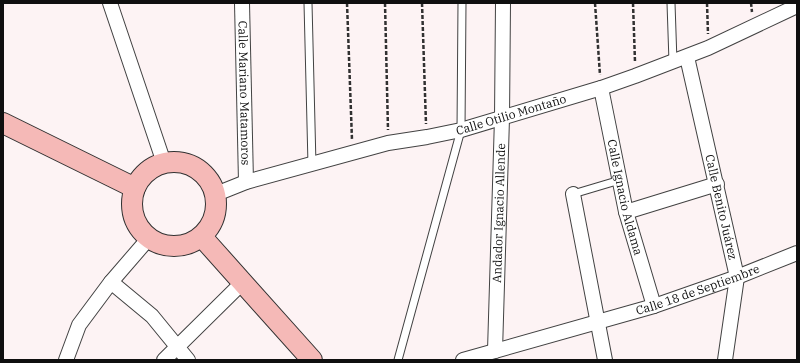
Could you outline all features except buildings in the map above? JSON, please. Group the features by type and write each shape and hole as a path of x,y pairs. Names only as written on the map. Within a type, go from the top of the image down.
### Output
{"street":[{"path":"110,3 164,163"},
{"name":"Calle Mariano Matamoros","path":"242,3 246,182"},
{"name":"Andador Ignacio Allende","path":"495,351 502,118 503,3"},
{"name":"Calle Otilio Montaño","path":"216,194 246,182 388,143 461,130 601,88 708,48 797,6"},
{"name":"Calle Benito Juárez","path":"687,56 737,277 726,360"},
{"name":"Calle Ignacio Aldama","path":"601,88 626,212 654,306"},
{"path":"3,123 135,188"},
{"path":"177,162 190,164 202,171 210,181 216,194 217,205 215,217 210,228 202,236 190,244 176,247 162,245 149,238 139,228 133,216 132,202 135,188 142,176 152,168 164,163 177,162"},
{"path":"626,212 717,184"},
{"path":"573,194 605,360"},
{"path":"202,236 312,360"},
{"path":"66,360 79,325 112,282 149,238"},
{"name":"Calle 18 de Septiembre","path":"463,360 654,306 737,277 797,253"},
{"path":"112,282 152,316 188,360"},
{"path":"164,360 243,282"}],"lane":[{"path":"308,3 312,165"},
{"path":"398,360 461,130 462,3"},
{"path":"671,3 673,62"},
{"path":"573,194 620,180"}],"path":[{"path":"347,3 353,153"},
{"path":"385,3 388,143"},
{"path":"422,3 427,137"},
{"path":"595,3 601,88"},
{"path":"633,3 635,76"},
{"path":"707,3 708,48"}]}
